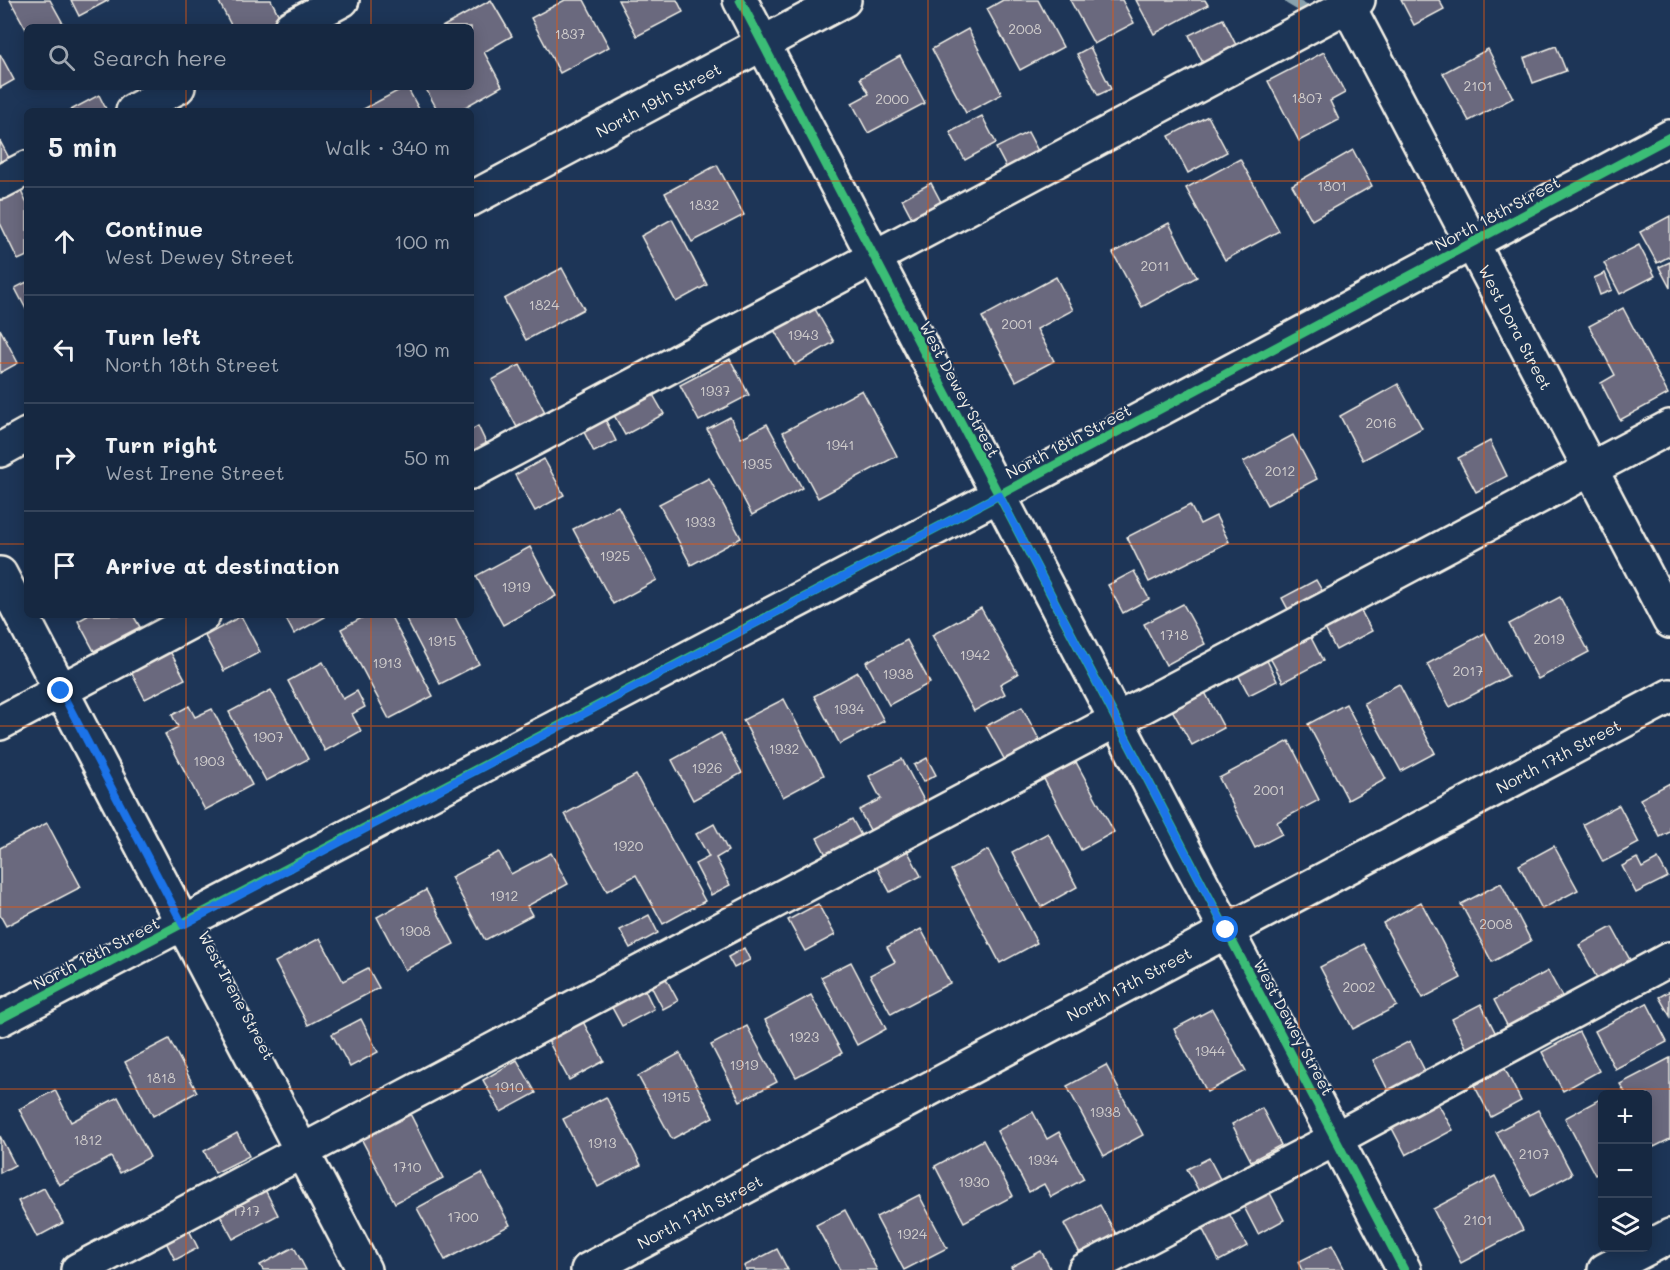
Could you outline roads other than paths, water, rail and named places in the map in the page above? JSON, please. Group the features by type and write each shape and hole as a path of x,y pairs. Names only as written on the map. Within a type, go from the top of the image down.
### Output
{"street":[{"path":"297,24 342,0"},
{"name":"West Dewey Street","path":"740,0 1404,1270"},
{"name":"North 19th Street","path":"474,197 844,0"},
{"path":"474,470 1350,2"},
{"name":"West Dora Street","path":"1350,2 1670,621"},
{"path":"139,108 172,90"},
{"name":"North 18th Street","path":"0,1019 999,495 1670,137"},
{"path":"0,182 24,170"},
{"path":"78,1270 1670,427"},
{"path":"0,450 24,437"},
{"name":"West Irene Street","path":"0,574 364,1270"},
{"path":"0,723 197,618"},
{"name":"North 17th Street","path":"588,1270 1670,696"},
{"path":"1085,1270 1670,959"},
{"path":"1605,1270 1670,1236"}],"waterway":[{"path":"1289,0 1306,10"}]}
